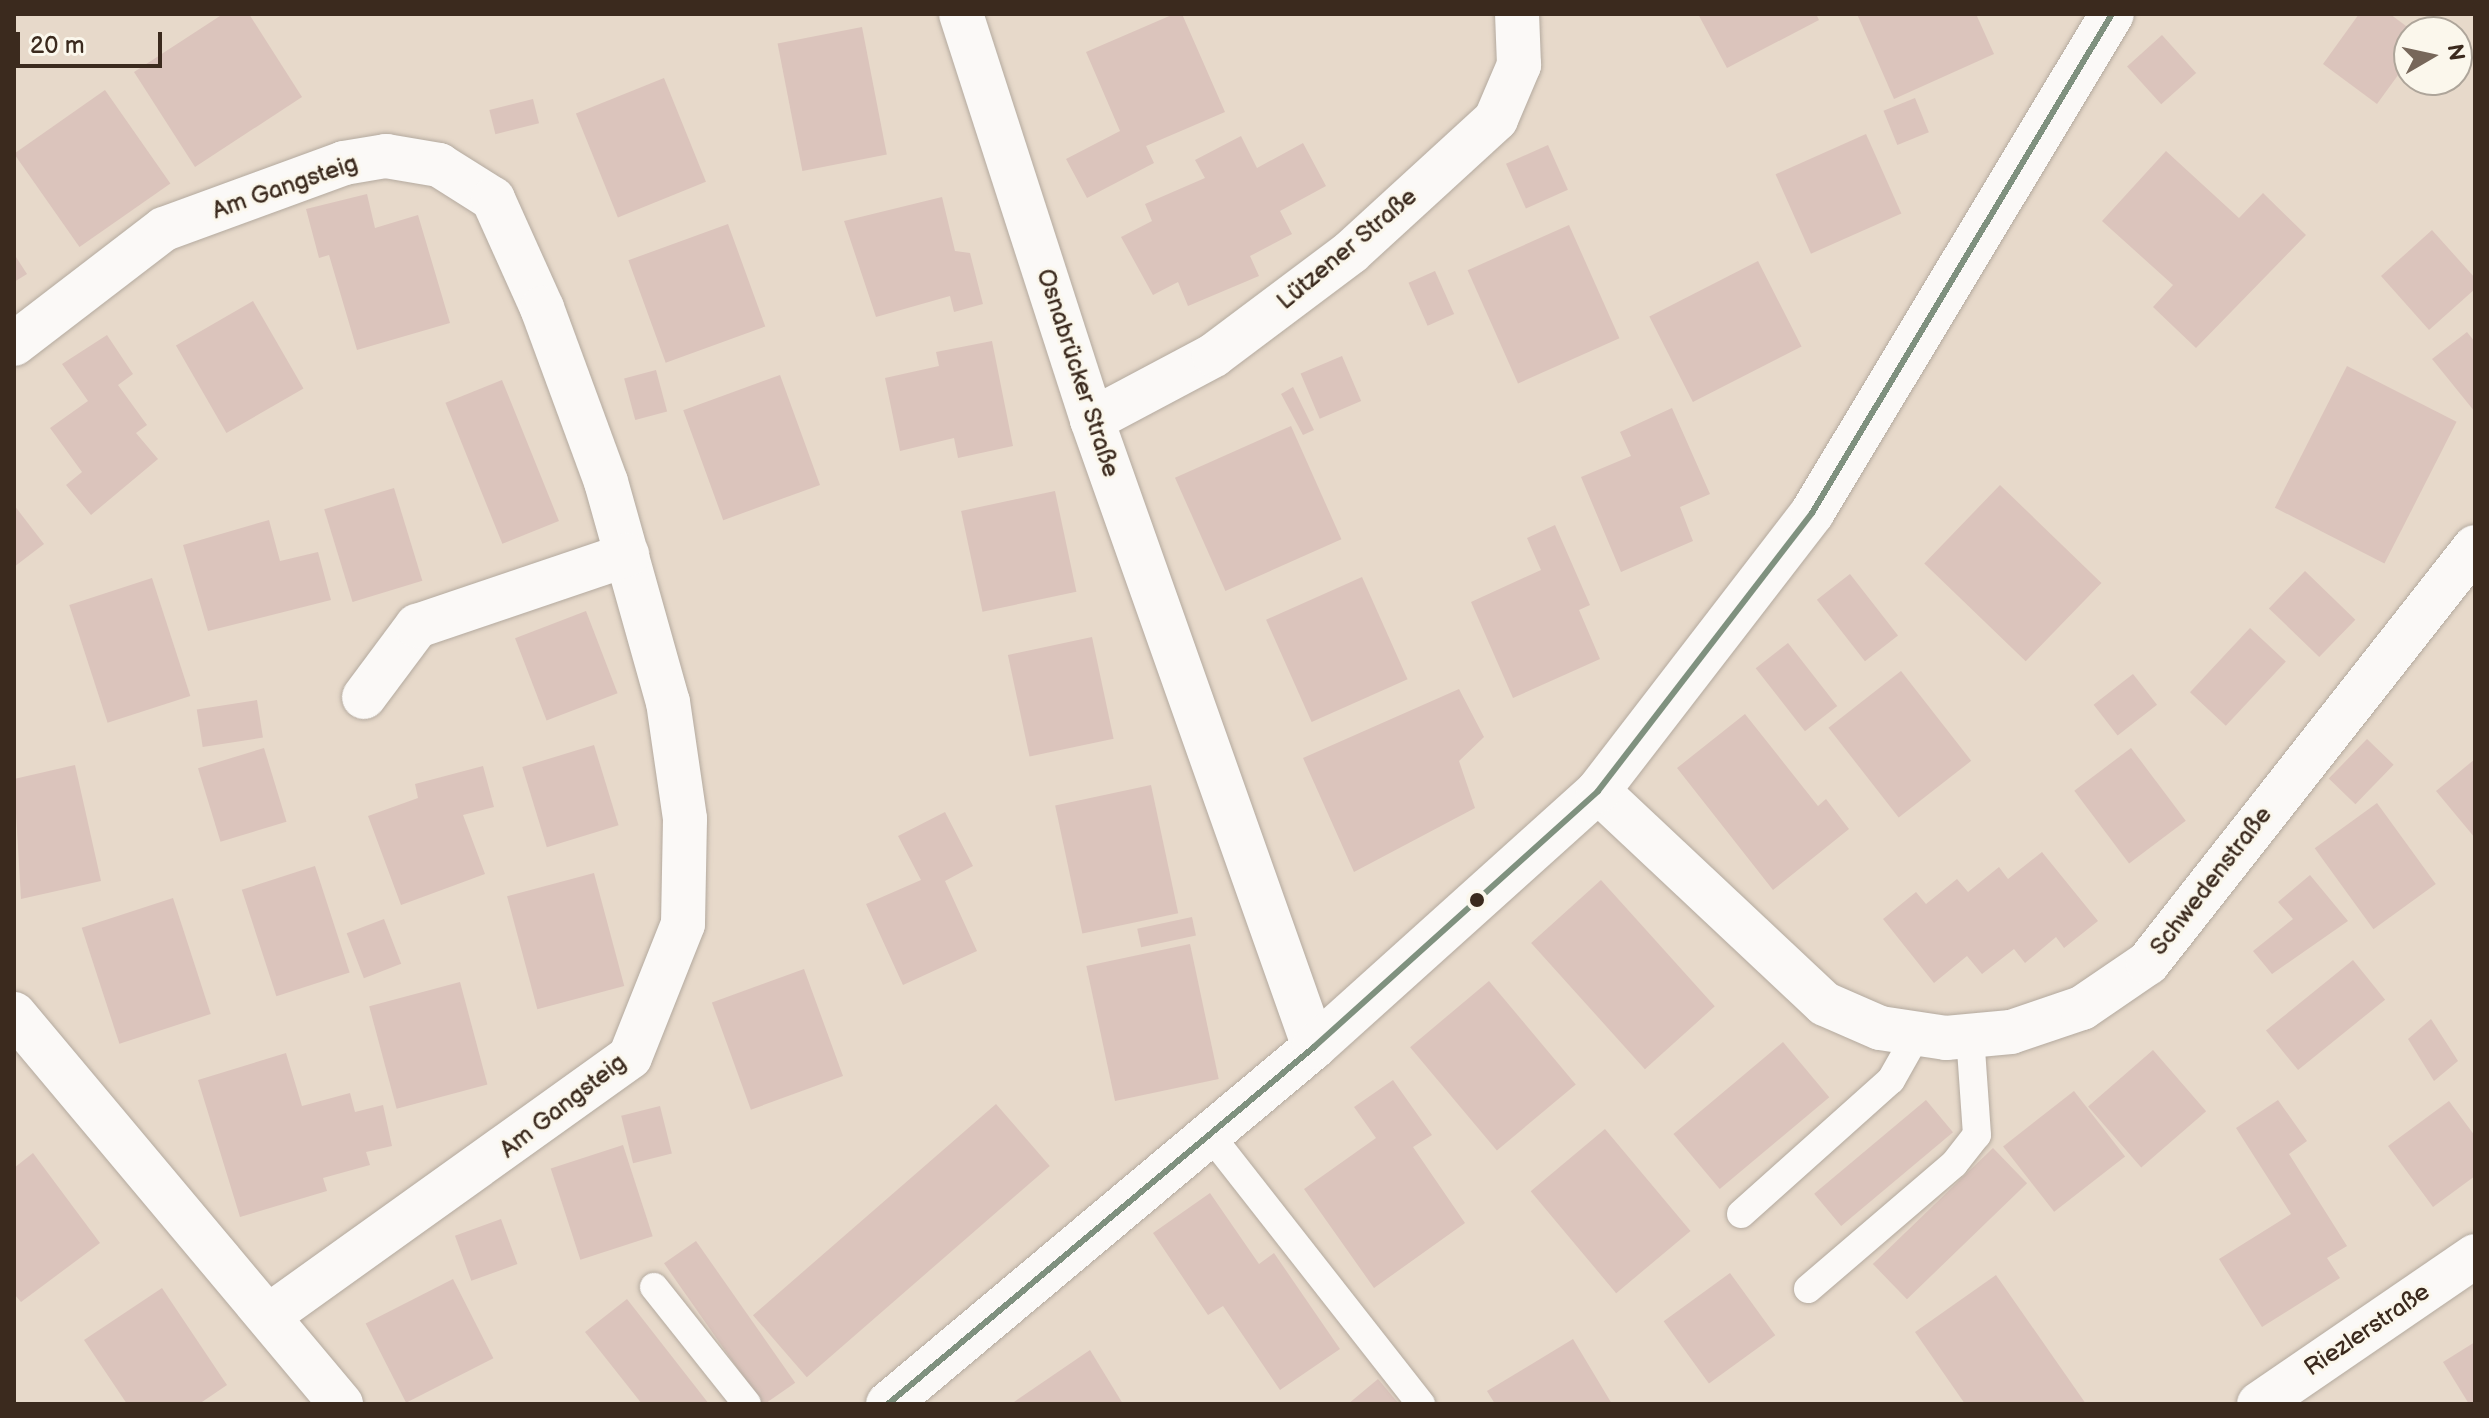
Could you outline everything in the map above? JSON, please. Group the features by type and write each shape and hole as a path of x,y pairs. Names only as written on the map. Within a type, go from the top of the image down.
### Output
{"street":[{"name":"Osnabrücker Straße","path":"961,14 1092,420 1314,1047"},
{"name":"Lützener Straße","path":"1092,420 1239,336 1351,252 1496,119 1519,65 1517,14"},
{"path":"888,1404 1314,1047 1598,791 1812,513 2112,14"},
{"name":"Am Gangsteig","path":"14,344 164,229 344,163 386,156 439,165 493,199 542,308 627,555 668,702 685,819 683,924 630,1057 268,1316"},
{"name":"Schwedenstraße","path":"1598,791 1825,1004 1880,1028 1917,1034 1970,1036 2011,1032 2082,1008 2148,963 2475,547"},
{"path":"364,697 417,626 627,555"},
{"path":"14,1014 341,1404"},
{"name":"Riezlerstraße","path":"2259,1404 2475,1256"}],"lane":[{"path":"1741,1214 1891,1080 1917,1034"},
{"path":"1808,1289 1954,1164 1977,1135 1970,1036"},
{"path":"1210,1135 1421,1404"},
{"path":"654,1287 747,1404"}],"building":[{"path":"223,14 249,14 302,97 195,167 134,72"},
{"path":"1174,14 1182,14 1225,112 1146,146 1154,163 1087,198 1066,159 1120,131 1086,52"},
{"path":"1698,14 1816,14 1819,20 1727,68"},
{"path":"1857,14 1976,14 1994,54 1894,99"},
{"path":"2359,14 2393,16 2393,82 2377,104 2323,64"},
{"path":"862,27 887,155 802,171 778,43"},
{"path":"2162,35 2196,73 2161,104 2127,66"},
{"path":"664,78 706,182 618,217 576,114"},
{"path":"105,90 170,183 79,247 14,154"},
{"path":"1915,98 1929,132 1897,145 1883,111"},
{"path":"533,99 539,123 495,134 489,110"},
{"path":"1866,134 1901,213 1811,254 1776,174"},
{"path":"1241,136 1257,168 1303,143 1326,186 1280,211 1292,234 1250,256 1259,276 1188,306 1178,282 1153,295 1121,237 1152,221 1145,204 1205,178 1195,160"},
{"path":"1548,145 1568,190 1526,208 1506,164"},
{"path":"2166,151 2239,218 2263,193 2306,235 2196,348 2153,307 2173,285 2102,221"},
{"path":"367,194 375,228 418,215 450,323 357,350 329,255 319,258 306,209"},
{"path":"942,197 955,251 970,253 983,304 954,312 950,296 876,317 844,221"},
{"path":"728,224 765,326 666,363 628,260"},
{"path":"1569,225 1619,338 1518,383 1468,270"},
{"path":"2432,230 2475,278 2475,289 2429,330 2381,276"},
{"path":"14,254 27,274 14,282"},
{"path":"1758,261 1802,347 1693,402 1649,316"},
{"path":"1435,271 1454,314 1428,326 1409,283"},
{"path":"253,301 304,388 226,433 176,346"},
{"path":"2467,332 2475,342 2475,412 2432,359"},
{"path":"107,335 133,374 118,385 147,425 136,433 158,459 91,515 66,485 82,472 50,428 88,401 62,364"},
{"path":"992,341 1013,446 958,458 954,438 900,451 885,378 939,366 936,352"},
{"path":"1342,356 1361,401 1320,419 1301,374"},
{"path":"2347,366 2457,422 2384,564 2275,508"},
{"path":"656,370 667,412 635,420 624,379"},
{"path":"780,375 820,485 723,520 683,410"},
{"path":"502,380 559,521 502,544 445,403"},
{"path":"1293,387 1314,430 1303,435 1281,394"},
{"path":"1672,408 1710,494 1680,507 1693,541 1621,572 1581,477 1631,456 1620,432"},
{"path":"1291,426 1341,539 1225,591 1175,478"},
{"path":"2000,485 2101,583 2026,661 1924,563"},
{"path":"394,488 422,581 353,602 324,509"},
{"path":"1055,491 1076,592 983,612 961,511"},
{"path":"14,505 44,544 14,567"},
{"path":"269,520 280,561 318,552 331,600 208,631 183,545"},
{"path":"1555,525 1590,605 1579,610 1600,659 1513,698 1471,602 1541,570 1527,538"},
{"path":"2305,571 2355,620 2319,657 2269,608"},
{"path":"1850,574 1898,635 1865,661 1817,600"},
{"path":"1362,577 1408,679 1312,722 1266,620"},
{"path":"152,578 190,696 108,723 69,605"},
{"path":"586,611 618,693 547,720 515,638"},
{"path":"2250,628 2286,661 2226,726 2190,692"},
{"path":"1092,637 1114,739 1030,757 1008,655"},
{"path":"1788,643 1837,706 1805,731 1756,668"},
{"path":"1901,671 1971,761 1899,817 1829,728"},
{"path":"2133,674 2157,705 2118,736 2094,705"},
{"path":"1459,689 1484,737 1459,761 1475,808 1354,872 1303,758"},
{"path":"257,700 263,738 203,747 197,710"},
{"path":"1745,714 1818,806 1826,799 1849,829 1773,890 1677,768"},
{"path":"2367,739 2394,765 2355,804 2329,779"},
{"path":"594,745 619,825 547,847 522,767"},
{"path":"264,748 287,822 221,842 198,768"},
{"path":"2131,748 2186,821 2129,863 2074,791"},
{"path":"2475,759 2475,838 2436,791"},
{"path":"75,765 101,881 21,899 14,779"},
{"path":"483,766 494,807 463,815 485,874 401,905 368,816 418,798 415,784"},
{"path":"1151,785 1178,913 1082,934 1055,805"},
{"path":"2377,803 2436,884 2373,929 2315,848"},
{"path":"945,812 973,866 945,881 977,951 903,985 866,904 921,880 898,836"},
{"path":"2042,852 2098,921 2064,948 2056,937 2025,963 2014,949 1982,974 1967,956 1934,983 1883,919 1916,892 1926,904 1957,879 1968,892 1999,867 2008,879"},
{"path":"315,866 350,973 276,996 242,890"},
{"path":"594,873 624,986 537,1009 507,896"},
{"path":"2310,875 2348,921 2272,974 2253,951 2293,919 2278,902"},
{"path":"1601,880 1715,1006 1645,1069 1531,943"},
{"path":"173,898 211,1014 119,1044 82,928"},
{"path":"1192,917 1196,936 1141,947 1137,929"},
{"path":"384,919 401,964 364,978 347,933"},
{"path":"1190,944 1219,1079 1115,1101 1086,966"},
{"path":"2353,960 2385,1000 2298,1070 2266,1030"},
{"path":"804,969 843,1076 751,1110 712,1003"},
{"path":"1489,981 1576,1084 1497,1151 1410,1047"},
{"path":"460,982 487,1084 397,1109 369,1006"},
{"path":"2431,1019 2458,1061 2434,1081 2408,1039"},
{"path":"1783,1042 1829,1097 1720,1189 1673,1134"},
{"path":"2153,1050 2206,1111 2141,1168 2088,1106"},
{"path":"286,1053 302,1106 350,1093 355,1112 383,1105 392,1146 366,1152 370,1165 323,1178 327,1191 240,1217 198,1080"},
{"path":"1393,1080 1432,1135 1413,1147 1465,1223 1374,1288 1304,1189 1376,1138 1354,1107"},
{"path":"2074,1091 2125,1156 2054,1212 2003,1146"},
{"path":"1926,1100 1953,1132 1841,1226 1814,1194"},
{"path":"2278,1100 2307,1141 2289,1154 2347,1246 2327,1258 2340,1278 2262,1327 2219,1259 2291,1214 2236,1128"},
{"path":"2449,1101 2475,1136 2475,1176 2433,1207 2388,1146"},
{"path":"996,1104 1050,1166 807,1377 753,1315"},
{"path":"660,1106 672,1154 633,1163 621,1116"},
{"path":"1605,1129 1690,1231 1616,1293 1531,1191"},
{"path":"623,1145 653,1236 580,1260 551,1168"},
{"path":"1993,1148 2027,1183 1907,1299 1873,1264"},
{"path":"33,1153 100,1243 21,1302 14,1294 14,1168"},
{"path":"1210,1193 1259,1264 1274,1253 1340,1349 1280,1390 1223,1306 1208,1315 1153,1233"},
{"path":"501,1219 517,1264 471,1281 455,1236"},
{"path":"696,1241 795,1383 763,1404 664,1263"},
{"path":"1730,1273 1775,1335 1709,1383 1664,1321"},
{"path":"1996,1275 2086,1404 1965,1404 1915,1332"},
{"path":"453,1279 493,1358 406,1403 366,1323"},
{"path":"162,1288 227,1385 199,1404 127,1404 84,1340"},
{"path":"627,1299 709,1404 642,1404 585,1332"},
{"path":"1573,1339 1612,1404 1495,1404 1487,1391"},
{"path":"2475,1342 2475,1404 2469,1404 2443,1362"},
{"path":"1090,1350 1123,1404 1011,1404"},
{"path":"1378,1379 1399,1404 1348,1404"}],"transit line":[{"path":"888,1404 1314,1047 1598,791 1812,513 2112,14"}]}
